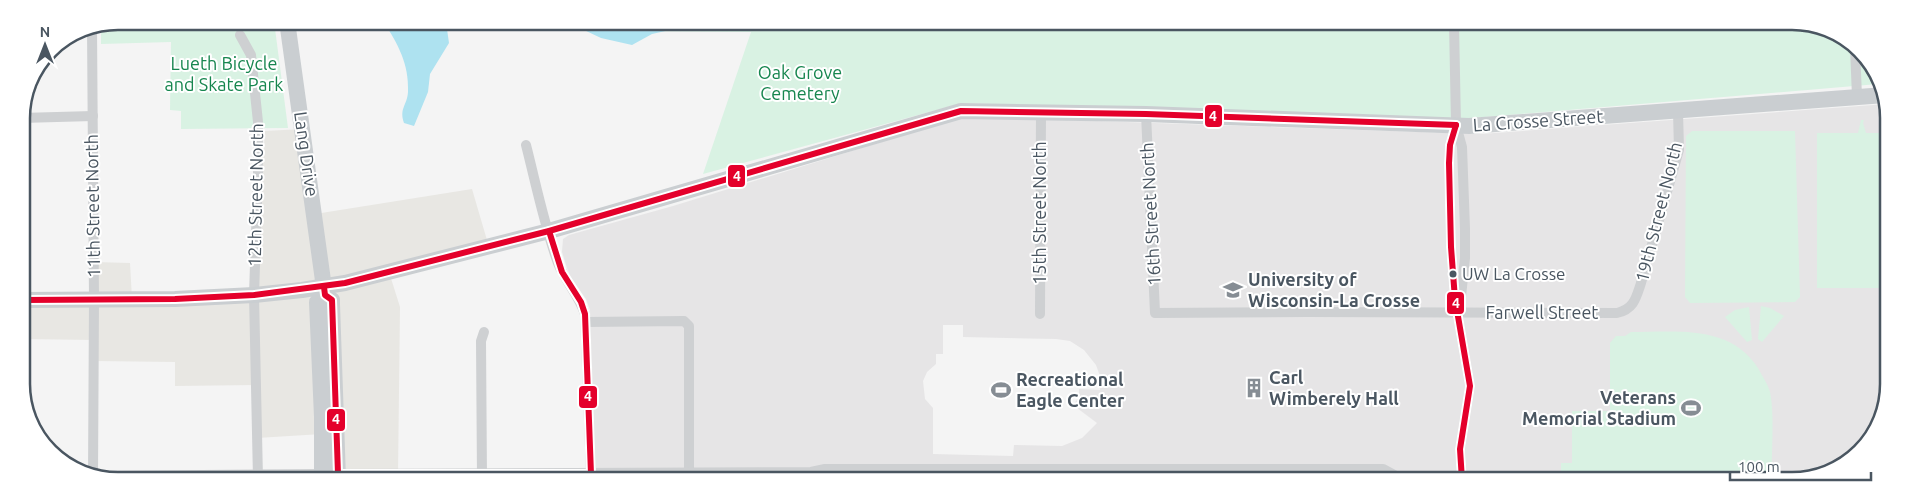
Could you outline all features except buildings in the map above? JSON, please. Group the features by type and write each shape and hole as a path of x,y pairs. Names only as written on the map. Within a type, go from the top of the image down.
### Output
{"main road":[{"name":"Lang Drive","path":"288,30 325,291 332,300 330,472"},
{"name":"La Crosse Street","path":"94,300 325,291 549,231 961,111 1146,114 1469,126 1877,96"},
{"path":"30,300 94,300"}],"street":[{"path":"1454,30 1456,125 1462,147 1466,229 1461,300 1458,312"},
{"name":"11th Street North","path":"92,34 93,468"},
{"name":"12th Street North","path":"240,35 251,55 258,122 254,295 258,472"},
{"path":"1855,58 1857,97"},
{"name":"19th Street North","path":"1628,309 1635,303 1679,150 1678,111"},
{"name":"15th Street North","path":"1040,112 1040,314"},
{"name":"16th Street North","path":"1146,114 1155,313"},
{"path":"30,118 92,116"},
{"path":"1456,125 1450,145 1449,162 1451,247 1455,300 1470,386 1458,472"},
{"path":"526,145 562,272 581,302 586,322 591,472"},
{"name":"Farwell Street","path":"1155,313 1617,313 1628,309"},
{"path":"586,322 687,322 689,326 689,472"},
{"path":"482,472 481,341 484,332"},
{"path":"811,472 826,470 1376,469 1383,469 1389,472"}],"shaded area":[{"name":"University of Wisconsin-La Crosse","path":"1879,105 1880,384 1875,412 1865,433 1841,457 1820,467 1797,472 596,472 590,310 586,299 571,278 567,268 562,252 563,239 569,235 673,206 956,119 977,117 1481,134","holes":["943,325 963,325 963,337 1070,341 1084,350 1096,365 1101,379 1100,390 1079,389 1079,397 1073,405 1097,423 1082,438 1062,446 1014,445 1013,456 933,454 933,408 925,399 923,381 927,372 936,364 936,354 943,354"]},
{"path":"302,129 315,214 472,189 489,247 389,272 400,307 398,472 336,472 322,434 257,438 256,385 175,386 175,362 94,361 94,340 30,339 30,300 94,300 94,262 130,263 132,299 254,295 265,131"}],"green space":[{"name":"Lueth Bicycle and Skate Park","path":"113,30 275,30 288,128 181,129 181,111 170,110 171,42 101,44 101,32"},
{"name":"Oak Grove Cemetery","path":"474,30 1797,30 1820,35 1841,45 1862,65 1873,84 1461,119 962,103 703,174 751,32"},
{"path":"1861,120 1864,120 1866,133 1880,133 1880,288 1817,288 1817,133 1858,133"},
{"path":"1692,131 1795,131 1800,297 1795,302 1690,303 1685,297 1686,136"},
{"path":"1761,306 1770,308 1784,316 1762,342 1758,339"},
{"path":"1749,307 1752,340 1747,342 1725,317 1735,310"},
{"name":"Veterans Memorial Stadium","path":"1666,331 1701,334 1717,337 1733,344 1746,354 1758,368 1770,392 1773,424 1772,472 1561,472 1561,463 1572,463 1572,411 1610,411 1610,343 1616,336 1625,336 1631,332"}],"water":[{"path":"388,30 447,30 449,43 430,74 428,92 414,126 404,123 402,114 408,92 408,82 405,63"},
{"path":"584,30 670,30 652,34 632,45 601,38"}],"transit line":[{"name":"4","path":"30,300 175,299 254,295 345,283 549,231 961,111 1146,114 1456,125"},
{"name":"4","path":"1456,125 1450,145 1449,163 1451,247 1455,299 1470,386 1460,449 1461,472"},
{"name":"4","path":"549,231 562,272 581,302 585,314 591,472"},
{"name":"4","path":"324,287 325,295 332,300 338,472"}],"place":[{"name":"UW La Crosse","path":"1453,274"},
{"name":"University of Wisconsin-La Crosse","path":"1233,290"},
{"name":"Carl Wimberely Hall","path":"1254,388"},
{"name":"Recreational Eagle Center","path":"1001,390"},
{"name":"Veterans Memorial Stadium","path":"1691,408"}]}
